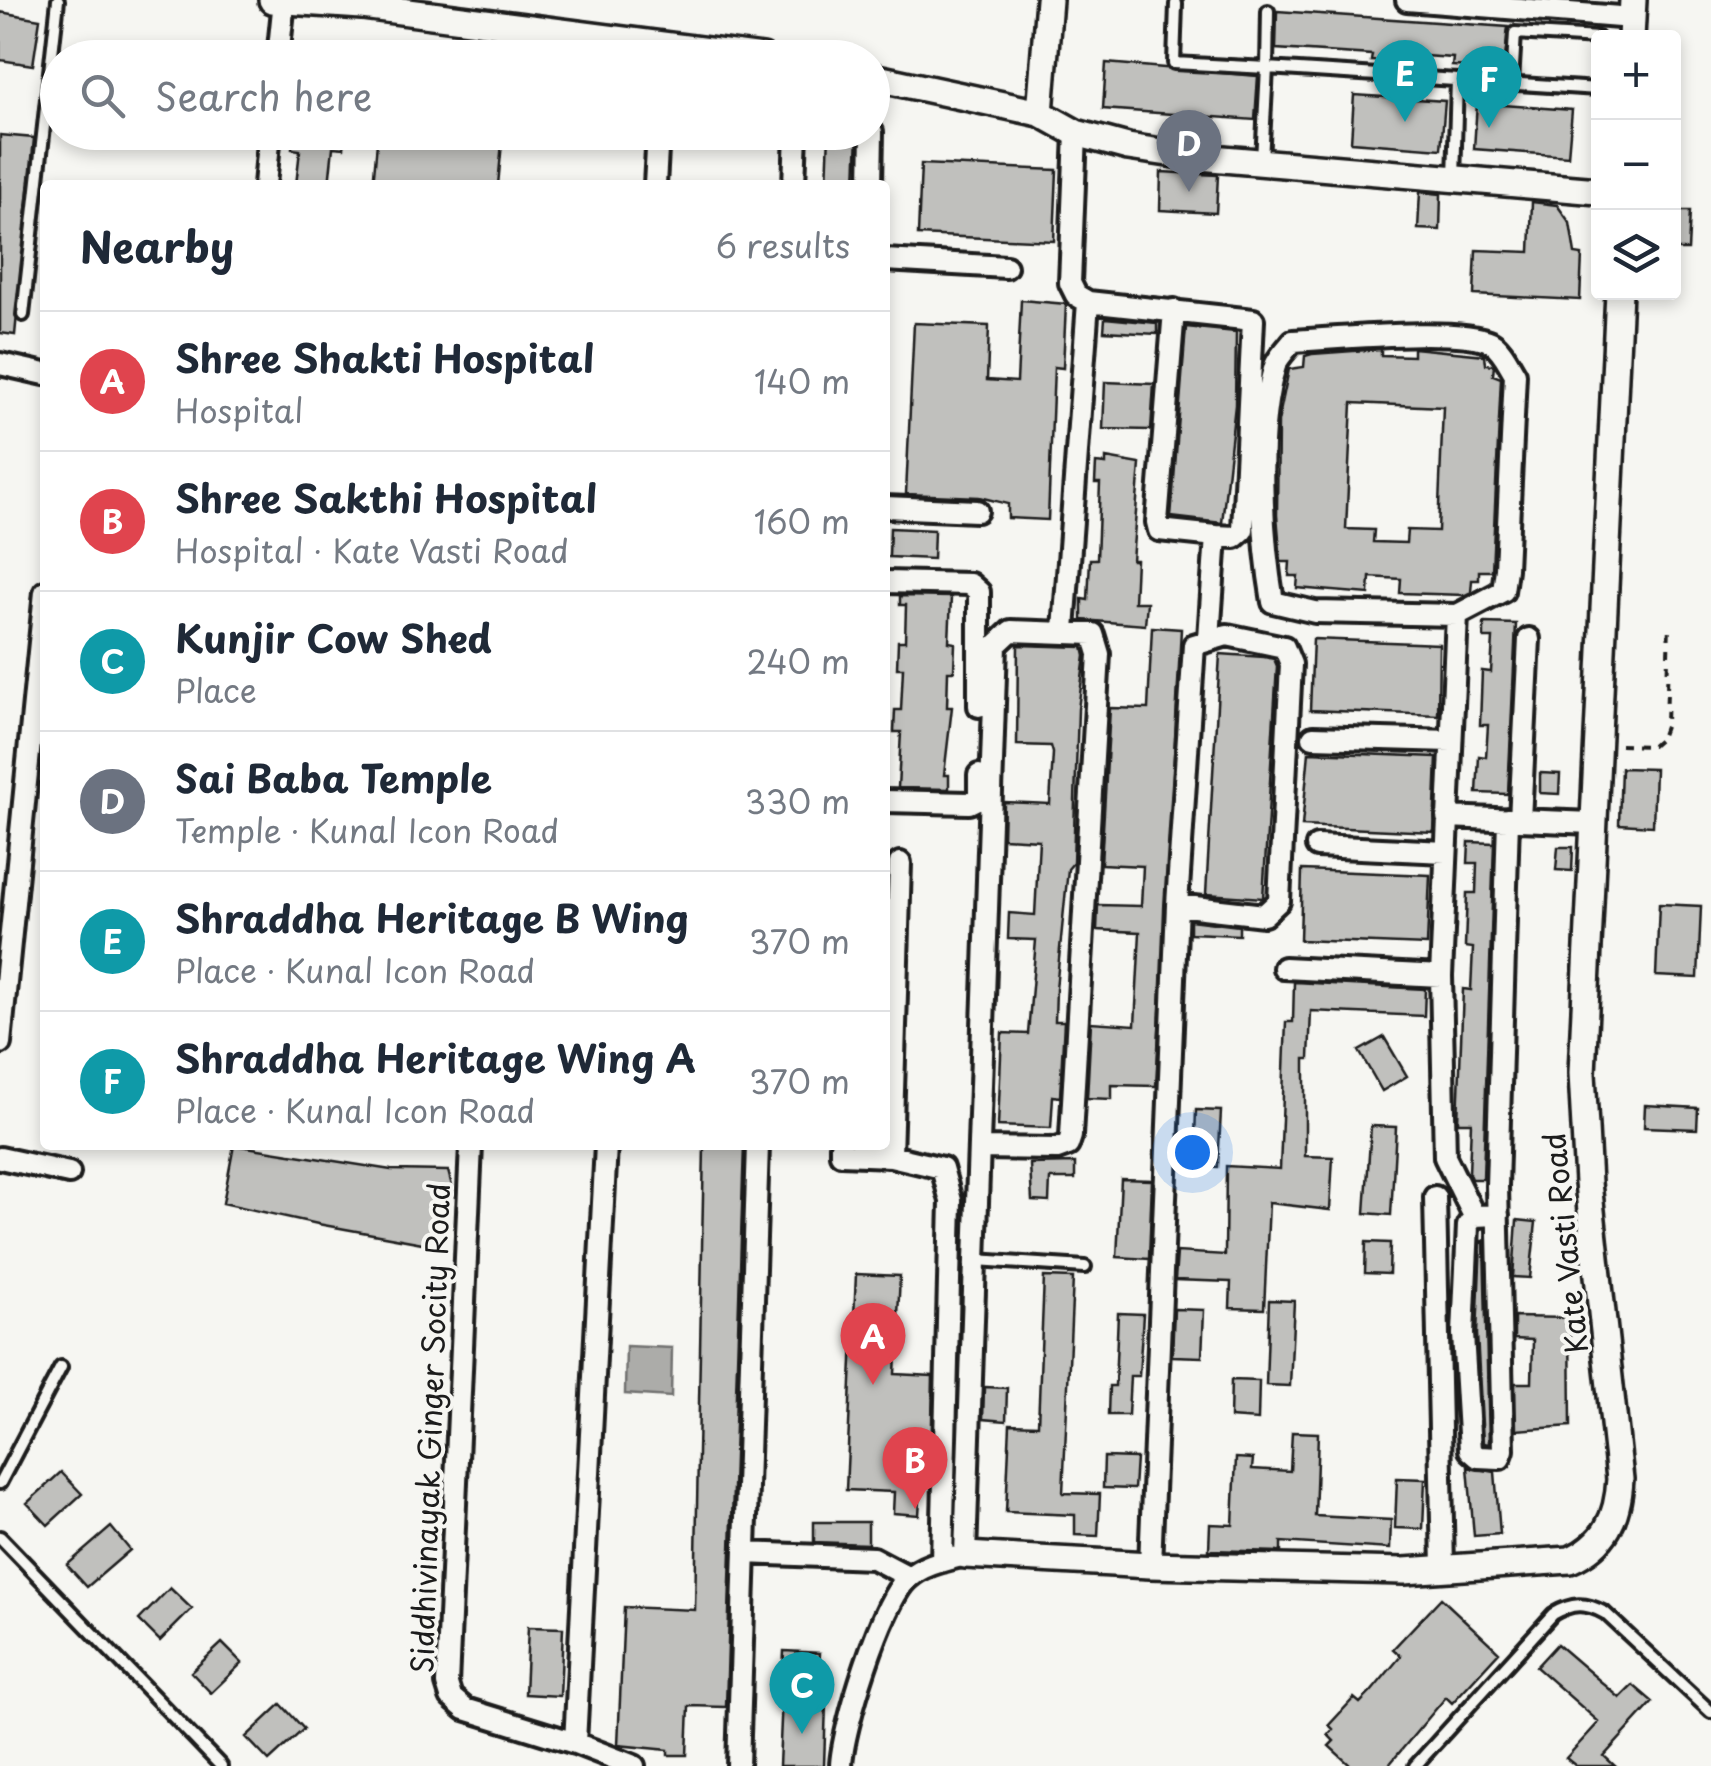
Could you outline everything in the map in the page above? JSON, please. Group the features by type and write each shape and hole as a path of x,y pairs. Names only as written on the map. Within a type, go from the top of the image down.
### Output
{"street":[{"path":"272,0 586,40"},
{"path":"280,40 284,0"},
{"path":"1040,113 1049,0"},
{"path":"1408,0 1632,18"},
{"path":"890,81 1040,113 1076,133 1188,156 1591,190"},
{"path":"1076,133 1070,283 1076,295 1088,302 1174,310 1254,320 1243,530 1235,537 1159,530 1156,522 1174,310"},
{"path":"265,180 268,150"},
{"path":"655,180 657,150"},
{"path":"794,180 795,150"},
{"path":"870,180 871,150"},
{"path":"890,260 1006,267"},
{"name":"Kate Vasti Road","path":"954,1558 1150,1566 1443,1568 1570,1560 1590,1551 1608,1531 1618,1505 1620,1478 1584,1134 1592,823 1619,300"},
{"path":"1064,630 1088,302"},
{"path":"1418,334 1478,340 1499,350 1515,374 1502,591 1457,615 1315,612 1274,602 1262,541 1268,400 1276,362 1293,341 1418,334"},
{"path":"0,364 40,373"},
{"path":"890,507 977,511"},
{"path":"1209,638 1216,536"},
{"path":"890,582 970,584 979,592 978,798 970,803 890,801"},
{"path":"1457,615 1441,976 1445,1158 1474,1216"},
{"path":"954,1558 981,1148 994,658 996,646 1011,631 1093,634 1099,654 1072,1136 1068,1145 1056,1149 981,1148"},
{"path":"1150,1566 1177,906 1194,645 1227,635 1284,647 1290,653 1279,901 1264,915 1177,906"},
{"path":"1474,1216 1468,1225 1463,1334 1470,1450 1484,1458 1500,1458 1504,1450 1498,1216 1514,820 1529,640"},
{"path":"0,1043 40,642"},
{"path":"1313,737 1451,741"},
{"path":"1447,817 1592,823"},
{"path":"1317,846 1446,852"},
{"path":"891,1156 900,864"},
{"path":"1284,968 1441,976"},
{"name":"Siddhivinayak Ginger Socity Road","path":"472,1150 447,1684 452,1697 466,1710 576,1742 634,1766"},
{"path":"576,1742 606,1150"},
{"path":"738,1766 758,1150"},
{"path":"840,1150 840,1154 891,1156 942,1168 950,1188 954,1558"},
{"path":"0,1158 69,1173"},
{"path":"1435,1197 1443,1568"},
{"path":"1474,1216 1498,1216"},
{"path":"745,1553 874,1558 909,1577"},
{"path":"840,1766 849,1715 896,1591 909,1577 954,1558"}],"lane":[{"path":"54,40 58,0"},
{"path":"1176,4 1174,62 1591,89"},
{"path":"1262,162 1268,11"},
{"path":"1512,83 1515,32 1591,37"},
{"path":"1454,179 1457,81"},
{"path":"24,315 42,150"},
{"path":"976,1260 1085,1267"},
{"path":"0,1483 62,1367"},
{"path":"0,1536 221,1766"},
{"path":"1415,1766 1553,1614 1567,1606 1591,1605 1604,1613 1711,1712"}],"path":[{"path":"1596,744 1652,746 1662,738 1666,724 1669,623"}],"shaded area":[{"path":"626,1346 672,1348 671,1397 625,1394"}],"building":[{"path":"1277,11 1508,27 1505,60 1473,58 1472,67 1452,66 1453,58 1394,54 1393,62 1371,61 1372,55 1276,49"},
{"path":"0,12 40,19 33,65 0,60"},
{"path":"1106,63 1258,76 1255,120 1103,109"},
{"path":"1354,95 1445,101 1441,149 1351,142"},
{"path":"1477,103 1572,110 1568,156 1474,149"},
{"path":"0,135 34,138 15,335 0,333"},
{"path":"300,150 333,150 330,180 297,180"},
{"path":"376,150 501,150 498,180 373,180"},
{"path":"828,150 857,150 856,180 827,180"},
{"path":"921,164 1057,170 1054,241 918,235"},
{"path":"1161,172 1218,175 1216,213 1160,210"},
{"path":"1420,192 1441,194 1440,230 1418,229"},
{"path":"1532,202 1557,205 1570,223 1575,254 1582,255 1580,300 1474,295 1476,250 1530,252"},
{"path":"1681,211 1690,211 1688,250 1681,250"},
{"path":"1021,300 1066,304 1063,368 1054,367 1048,520 1008,518 1008,504 979,497 906,494 914,323 989,326 987,380 1017,382"},
{"path":"1105,318 1157,323 1157,334 1104,331"},
{"path":"1186,327 1236,332 1235,405 1222,523 1171,517"},
{"path":"1413,348 1485,355 1486,364 1494,365 1493,375 1501,378 1492,571 1479,571 1479,580 1472,580 1471,592 1465,595 1400,593 1401,579 1370,577 1369,594 1297,588 1298,576 1289,576 1290,562 1281,562 1277,515 1278,422 1289,369 1304,367 1305,356 1312,354 1381,349 1381,355 1413,356","holes":["1352,403 1443,407 1438,531 1407,530 1406,543 1373,542 1374,530 1346,529"]},
{"path":"1105,382 1154,384 1151,430 1103,429"},
{"path":"1106,458 1140,464 1132,560 1136,560 1134,602 1147,602 1145,625 1082,620 1082,599 1088,600 1090,559 1097,559 1100,483 1095,483 1096,463 1106,464"},
{"path":"890,528 934,530 933,559 890,557"},
{"path":"900,596 951,597 949,642 955,643 954,671 948,671 947,707 952,707 944,775 949,775 949,789 898,788 901,732 894,732 895,710 901,710 903,668 897,668 898,641 905,641 906,605 900,605"},
{"path":"1484,623 1516,624 1508,794 1477,793 1479,756 1486,757 1488,725 1480,725 1482,671 1491,672 1493,638 1484,638"},
{"path":"1152,627 1181,629 1156,1086 1112,1085 1112,1099 1087,1098 1091,1022 1135,1025 1140,932 1097,930 1098,905 1141,906 1143,866 1101,864 1110,708 1148,709"},
{"path":"1313,639 1439,644 1438,715 1310,710"},
{"path":"1018,645 1083,647 1085,656 1078,709 1073,863 1068,869 1056,989 1055,1021 1064,1021 1060,1097 1053,1096 1051,1128 998,1126 1002,1033 1028,1034 1036,940 1008,939 1009,913 1035,915 1039,840 1003,838 1004,802 1050,804 1053,753 1051,746 1017,745"},
{"path":"1220,654 1274,659 1277,666 1263,898 1206,894"},
{"path":"1309,752 1437,757 1434,832 1302,826"},
{"path":"1621,768 1655,769 1653,826 1619,824"},
{"path":"1540,773 1560,774 1559,794 1540,793"},
{"path":"1469,842 1494,843 1483,1179 1471,1179 1469,1174 1471,1122 1458,1122 1463,989 1471,990 1473,948 1465,947 1467,893 1476,893 1477,863 1468,863"},
{"path":"1558,847 1573,847 1572,871 1556,870"},
{"path":"1302,870 1430,875 1427,945 1300,940"},
{"path":"1659,904 1701,906 1698,978 1656,976"},
{"path":"1190,920 1239,926 1239,935 1190,933"},
{"path":"1294,982 1425,989 1424,1016 1311,1011 1309,1059 1305,1059 1305,1156 1333,1157 1330,1210 1269,1203 1264,1309 1230,1308 1231,1282 1175,1280 1177,1252 1225,1255 1226,1166 1280,1169 1286,1022 1293,1022"},
{"path":"1384,1037 1407,1076 1382,1091 1359,1051"},
{"path":"1645,1105 1698,1108 1697,1129 1644,1127"},
{"path":"1196,1110 1221,1111 1218,1167 1194,1166"},
{"path":"1371,1126 1396,1127 1391,1215 1365,1213"},
{"path":"233,1150 265,1150 391,1170 448,1171 452,1186 428,1244 223,1203"},
{"path":"704,1150 744,1150 726,1707 689,1706 687,1755 618,1745 624,1607 695,1610"},
{"path":"1075,1163 1075,1179 1050,1179 1049,1202 1032,1201 1030,1164"},
{"path":"1121,1179 1152,1180 1149,1259 1117,1257"},
{"path":"1517,1220 1536,1222 1530,1278 1513,1277"},
{"path":"1481,1241 1489,1444 1483,1443 1477,1334"},
{"path":"1366,1242 1390,1243 1389,1274 1365,1273"},
{"path":"856,1274 900,1276 895,1374 933,1376 931,1468 922,1467 919,1515 893,1513 894,1492 846,1490"},
{"path":"1044,1277 1073,1278 1063,1493 1100,1494 1098,1536 1075,1535 1075,1515 1006,1512 1010,1424 1038,1425"},
{"path":"1269,1300 1294,1301 1290,1386 1266,1385"},
{"path":"1174,1309 1204,1310 1202,1357 1172,1356"},
{"path":"1118,1313 1143,1314 1139,1376 1130,1376 1128,1415 1108,1415 1109,1386 1115,1386"},
{"path":"1514,1317 1570,1318 1571,1426 1516,1430 1515,1383 1532,1383 1533,1340 1514,1339"},
{"path":"1231,1380 1259,1381 1258,1420 1230,1418"},
{"path":"984,1387 1007,1388 1006,1421 983,1419"},
{"path":"1292,1432 1318,1433 1315,1516 1391,1520 1390,1549 1281,1542 1281,1552 1209,1550 1210,1524 1233,1525 1236,1458 1253,1459 1252,1469 1290,1471"},
{"path":"1104,1457 1136,1458 1134,1489 1103,1488"},
{"path":"1468,1467 1495,1472 1500,1534 1474,1536"},
{"path":"61,1472 82,1494 48,1525 27,1503"},
{"path":"1397,1478 1425,1479 1423,1529 1395,1528"},
{"path":"814,1522 868,1522 868,1544 814,1542"},
{"path":"111,1527 130,1550 87,1587 67,1565"},
{"path":"170,1588 192,1609 160,1641 139,1620"},
{"path":"1441,1598 1499,1652 1452,1703 1446,1697 1388,1766 1351,1766 1329,1746 1334,1741 1328,1735 1333,1729 1329,1725 1354,1698 1360,1703 1371,1692 1401,1656 1393,1649"},
{"path":"528,1627 563,1628 560,1696 525,1694"},
{"path":"222,1643 242,1663 211,1693 191,1672"},
{"path":"1557,1644 1620,1698 1633,1685 1653,1702 1604,1756 1615,1766 1576,1766 1566,1758 1599,1722 1536,1667"},
{"path":"784,1651 820,1653 817,1701 826,1702 824,1766 779,1766"},
{"path":"281,1704 304,1729 269,1761 246,1737"}],"place":[{"name":"Shraddha Heritage B Wing","path":"1405,122"},
{"name":"Shraddha Heritage Wing A","path":"1489,128"},
{"name":"Sai Baba Temple","path":"1189,192"},
{"name":"Shree Shakti Hospital","path":"873,1385"},
{"name":"Shree Sakthi Hospital","path":"915,1509"},
{"name":"Kunjir Cow Shed","path":"802,1734"}]}
